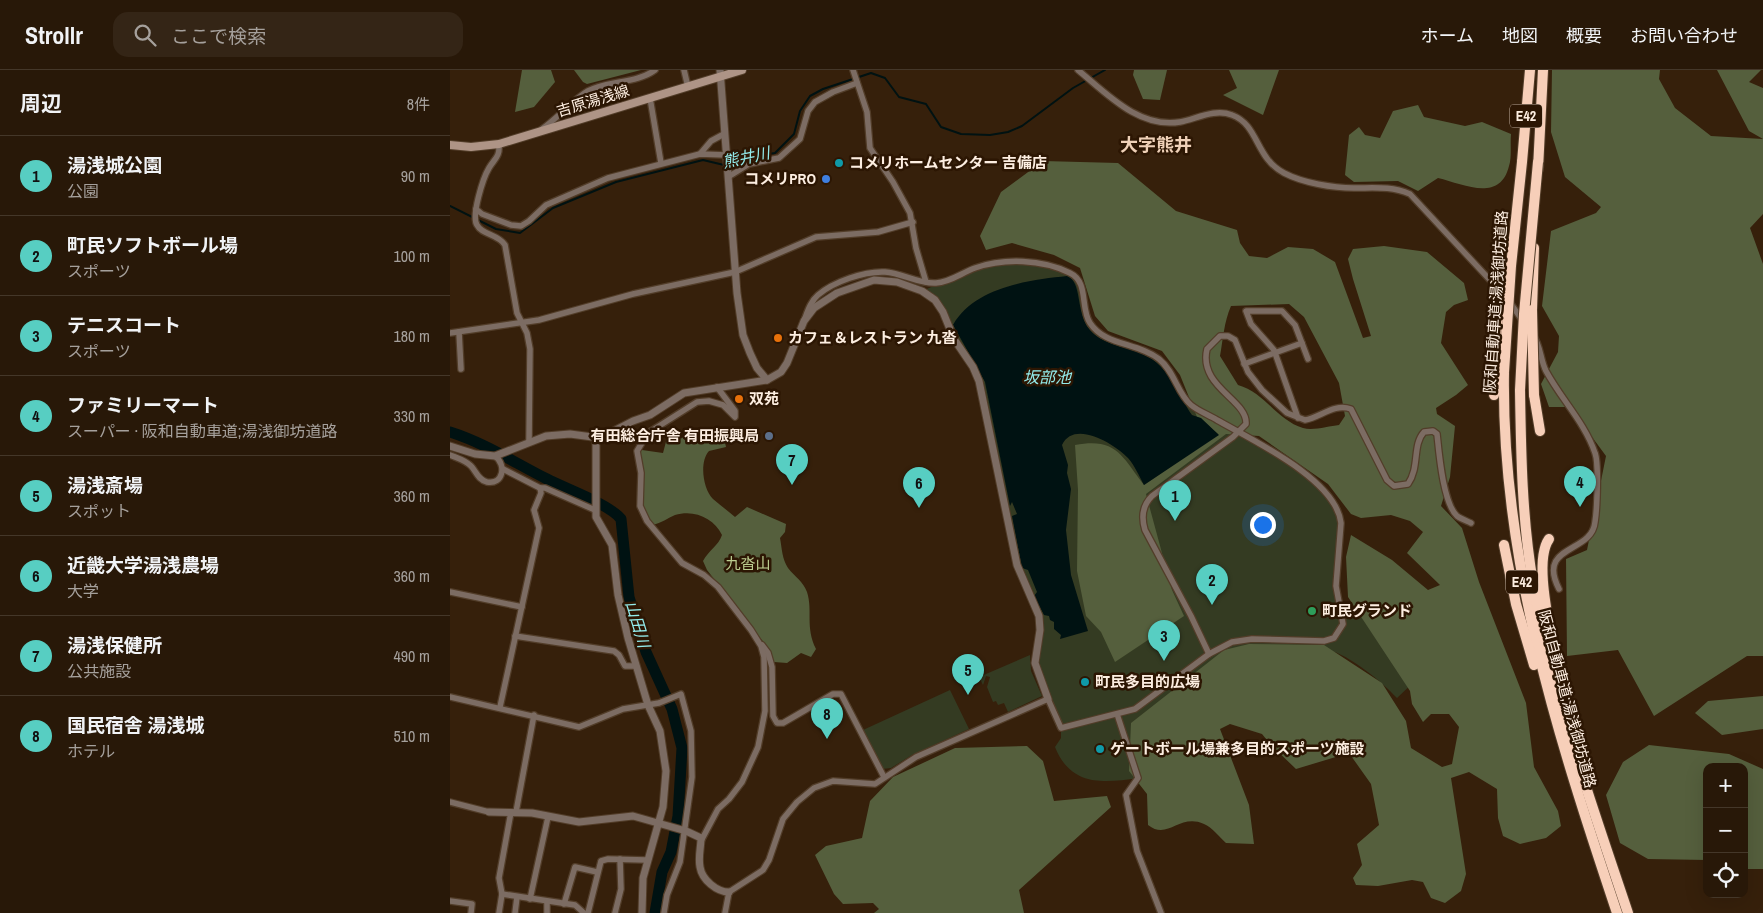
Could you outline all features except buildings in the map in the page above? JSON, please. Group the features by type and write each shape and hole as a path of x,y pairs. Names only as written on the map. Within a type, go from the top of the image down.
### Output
{"highway":[{"name":"阪和自動車道;湯浅御坊道路","path":"1530,70 1511,266 1504,372 1505,431 1516,549 1535,642 1558,732 1616,913"},
{"name":"阪和自動車道;湯浅御坊道路","path":"1543,70 1538,162 1524,314 1520,390 1522,476 1529,559 1548,652 1573,741 1628,913"},
{"path":"1538,162 1532,310 1534,395 1540,431"},
{"path":"1494,395 1504,274 1518,206"},
{"path":"1549,539 1543,546 1544,588 1556,662 1573,741"},
{"path":"1504,545 1524,635 1558,732"}],"main road":[{"name":"吉原湯浅線","path":"450,145 471,147 499,144 688,87 720,73 742,70"}],"street":[{"path":"536,133 563,114 588,92 601,86 644,76 655,70"},
{"path":"684,70 688,87"},
{"path":"852,70 867,112 870,148 900,194 913,222 916,248 926,282"},
{"path":"1078,70 1124,107 1142,117 1168,123 1213,113 1231,114 1244,123 1252,132 1261,153 1284,173 1308,181 1330,185 1353,188 1382,186 1398,189 1410,194 1426,210 1505,296 1538,342 1546,370 1587,434 1596,454 1596,523 1591,534 1557,556 1554,566 1555,581 1559,589"},
{"path":"720,73 734,272 744,335 757,368 767,380"},
{"path":"728,174 749,164 769,162 779,158 800,139 808,111 815,102 857,83"},
{"path":"650,98 661,163"},
{"path":"700,154 711,141 724,134"},
{"path":"499,144 499,156 488,170 476,209 475,221 478,228 498,237 505,245 515,306 528,337 530,349 529,442"},
{"path":"476,209 511,225 521,226 546,205 611,177 700,154 726,157"},
{"path":"450,333 521,323 633,294 734,272 816,237 878,232 913,222"},
{"path":"452,447 475,454 494,456 529,442 560,434 596,438 605,437 633,421 646,417 684,393 767,380 781,372 787,363 804,321 811,304 817,296 838,284 863,275 885,272 926,282 944,282 975,268 1007,262 1030,262 1073,274 1080,282 1085,312 1095,329 1106,338 1140,348 1153,355 1170,371 1190,404 1299,469 1321,488 1338,510 1342,527 1336,586 1343,624 1334,638 1324,641 1238,640 1221,646 1139,706 1117,714 1061,728 1035,663 1040,630 1039,616 1017,565 979,381 973,367 954,339 940,305 922,291 897,282 878,279 828,297 814,308 804,321"},
{"path":"1298,418 1275,352 1250,322 1248,310 1281,310 1295,325 1308,359"},
{"path":"459,332 461,370"},
{"path":"1209,654 1145,530 1142,515 1146,504 1152,496 1238,433 1246,424 1246,418 1211,376 1206,361 1209,346 1220,336 1231,337 1236,342 1244,364 1262,390 1287,413 1305,420 1313,419 1336,408 1351,409 1387,480 1394,486 1408,484 1416,468 1419,437 1424,432 1433,431 1437,434 1438,457 1452,508 1458,516 1471,523"},
{"path":"1244,364 1302,343"},
{"path":"717,387 732,406 735,417 722,405 709,401 697,402 675,418 653,429 644,437 637,451 641,473 640,506 651,526 682,563 711,579 745,621 771,659 773,716 777,723 783,723 833,694 841,694 884,777"},
{"path":"596,438 596,518 609,538 614,552 619,602 648,705 660,731 666,771 661,823 646,860 643,878 642,913"},
{"path":"450,455 470,465 485,482 497,480 503,469"},
{"path":"494,456 499,460 503,469 517,474 540,488 546,488 595,510"},
{"path":"500,707 539,528 534,510 541,493 540,488"},
{"path":"450,592 522,607"},
{"path":"515,636 614,651 620,656 625,666 636,666"},
{"path":"758,640 763,651 765,665 765,711 762,734 742,782 729,799 718,809 701,841 700,866 703,874 719,890 729,892 763,870 769,860 783,819 797,802 814,788 833,780 875,784 916,757 1048,699"},
{"path":"450,697 585,727 623,709 659,703 681,694 688,714 693,746 692,777 676,877 667,895 664,913"},
{"path":"1117,714 1138,778 1126,795 1134,838 1161,913"},
{"path":"499,913 502,894 499,878 534,715"},
{"path":"450,802 489,812 514,812 586,822 633,816 685,830 699,836 701,841"},
{"path":"530,899 548,817"},
{"path":"588,913 600,861 608,858 646,860"},
{"path":"615,913 621,890 620,860"},
{"path":"564,904 574,867 597,872"},
{"path":"725,913 729,892"},
{"path":"502,894 577,906 584,913"},
{"path":"515,913 518,897"},
{"path":"450,901 472,904 472,913"},
{"path":"547,902 547,913"}],"green space":[{"path":"522,70 551,70 555,82 534,107 515,112"},
{"path":"574,70 641,70 587,84 583,82"},
{"path":"1134,70 1167,70 1160,100 1143,99 1133,75"},
{"path":"1229,70 1279,70 1263,115 1223,95 1237,88"},
{"path":"1552,70 1660,70 1659,79 1675,108 1711,136 1763,139 1763,214 1750,228 1763,264 1763,656 1747,656 1654,716 1618,650 1567,656 1566,559 1587,550 1606,456 1570,407 1549,407 1541,384 1558,352 1559,336 1542,306 1551,231 1596,213 1601,207 1565,177 1551,132"},
{"path":"1717,70 1761,70 1749,82 1763,88 1763,139 1749,131"},
{"path":"1418,105 1424,117 1465,126 1482,122 1511,134 1509,166 1498,184 1489,188 1469,187 1438,178 1418,191 1398,181 1354,182 1345,175 1349,135 1359,127 1365,135 1380,138 1393,111"},
{"path":"1043,161 1118,163 1176,211 1237,230 1240,243 1249,256 1267,258 1288,247 1313,249 1335,262 1363,338 1371,336 1348,259 1353,249 1384,246 1427,252 1464,283 1468,300 1454,305 1446,312 1441,343 1468,385 1436,408 1437,414 1455,426 1450,477 1441,506 1462,528 1479,582 1526,703 1534,767 1558,811 1561,826 1546,838 1520,844 1503,836 1498,818 1497,789 1469,772 1451,778 1466,874 1461,891 1445,903 1431,898 1423,882 1412,880 1378,886 1356,885 1353,878 1362,865 1357,844 1379,825 1371,784 1349,753 1296,769 1262,734 1230,724 1220,729 1249,805 1254,844 1226,843 1210,828 1195,822 1188,822 1162,830 1148,825 1147,794 1129,771 1131,723 1224,650 1249,644 1324,645 1382,683 1406,721 1411,748 1442,767 1452,764 1459,727 1449,714 1431,714 1423,722 1412,704 1410,691 1348,597 1346,557 1351,535 1392,560 1428,590 1440,585 1407,553 1423,532 1410,521 1391,515 1361,518 1351,514 1328,484 1259,436 1226,434 1146,494 1172,590 1184,616 1115,662 1101,632 1086,616 1077,571 1078,490 1075,445 1089,443 1109,446 1123,457 1144,485 1218,434 1197,417 1180,375 1162,351 1108,331 1095,316 1080,268 1054,255 1012,243 986,250 980,236 1001,192","holes":["1289,304 1304,317 1339,383 1345,416 1339,425 1311,429 1294,424 1255,394 1238,385 1220,356 1225,324 1231,306"]},
{"path":"1007,262 1046,265 1077,278 1083,301 1095,329 1159,359 1187,401 1269,450 1315,482 1340,514 1336,586 1340,600 1359,612 1417,679 1397,698 1383,684 1356,663 1328,650 1138,778 1101,781 1079,776 1070,769 1062,760 1055,747 1061,738 1061,728 1036,669 1040,630 1026,590 979,381 959,347 943,312 922,291 964,273"},
{"name":"九沓山","path":"704,437 721,439 726,447 709,451 704,462 705,482 713,499 735,517 747,507 786,524 785,532 780,538 784,561 805,588 809,599 810,626 816,649 811,657 801,653 787,663 774,662 765,644 707,570 703,561 722,535 714,524 703,516 682,513 653,525 646,513 642,501 643,466 639,454 642,450 663,453 667,438"},
{"path":"1030,655 1031,671 1042,696 1008,712 1004,703 998,705 996,701 993,702 987,687 990,677 986,676 983,685 979,677"},
{"path":"950,690 969,729 912,755 891,768 882,769 863,730"},
{"path":"1763,696 1763,729 1722,735 1695,713 1708,701"},
{"path":"1649,745 1729,754 1763,769 1763,869 1748,869 1748,763 1703,763 1703,860 1648,859 1620,843 1606,795 1623,762"},
{"path":"1027,746 1043,761 1054,801 1107,796 1111,807 1019,890 1024,913 874,913 879,909 873,903 843,904 834,894 815,855 826,846 862,838 870,801 893,777 955,748"}],"water":[{"name":"坂部池","path":"1067,276 1072,279 1075,285 1082,315 1090,330 1096,336 1112,344 1152,359 1170,378 1192,415 1201,418 1219,435 1144,485 1135,468 1122,452 1095,436 1076,434 1068,438 1062,445 1068,465 1067,473 1071,489 1066,530 1071,575 1088,631 1060,639 1061,635 1054,629 1054,622 1050,620 1049,616 1044,615 1034,596 1037,592 1028,570 1022,568 1012,516 1017,514 1012,502 1010,506 985,382 953,325 962,312 988,294 1020,283"}],"waterway":[{"name":"熊井川","path":"729,165 752,156 775,153 794,134 800,111 810,96 823,89 871,73 885,78 899,97 926,104 941,127 961,134 990,135 1008,132 1022,126 1073,88 1105,70"},
{"name":"熊井川","path":"450,206 496,229 520,233 553,208 616,182 703,160 724,165"},
{"name":"山田川","path":"450,432 488,447 547,479 597,502 621,519 629,597 646,652 672,709 682,748 678,816 671,852 662,872 655,913"}],"place":[{"name":"コメリホームセンター 吉備店","path":"839,163"},
{"name":"コメリPRO","path":"826,179"},
{"name":"カフェ＆レストラン 九沓","path":"778,338"},
{"name":"双苑","path":"739,399"},
{"name":"有田総合庁舎 有田振興局","path":"769,436"},
{"name":"湯浅保健所","path":"792,485"},
{"name":"ファミリーマート","path":"1580,507"},
{"name":"近畿大学湯浅農場","path":"919,508"},
{"name":"湯浅城公園","path":"1175,521"},
{"name":"町民ソフトボール場","path":"1212,605"},
{"name":"町民グランド","path":"1312,611"},
{"name":"テニスコート","path":"1164,661"},
{"name":"町民多目的広場","path":"1085,682"},
{"name":"湯浅斎場","path":"968,695"},
{"name":"国民宿舎 湯浅城","path":"827,739"},
{"name":"ゲートボール場兼多目的スポーツ施設","path":"1100,749"}],"district":[{"name":"大字熊井","path":"1156,145"}]}
